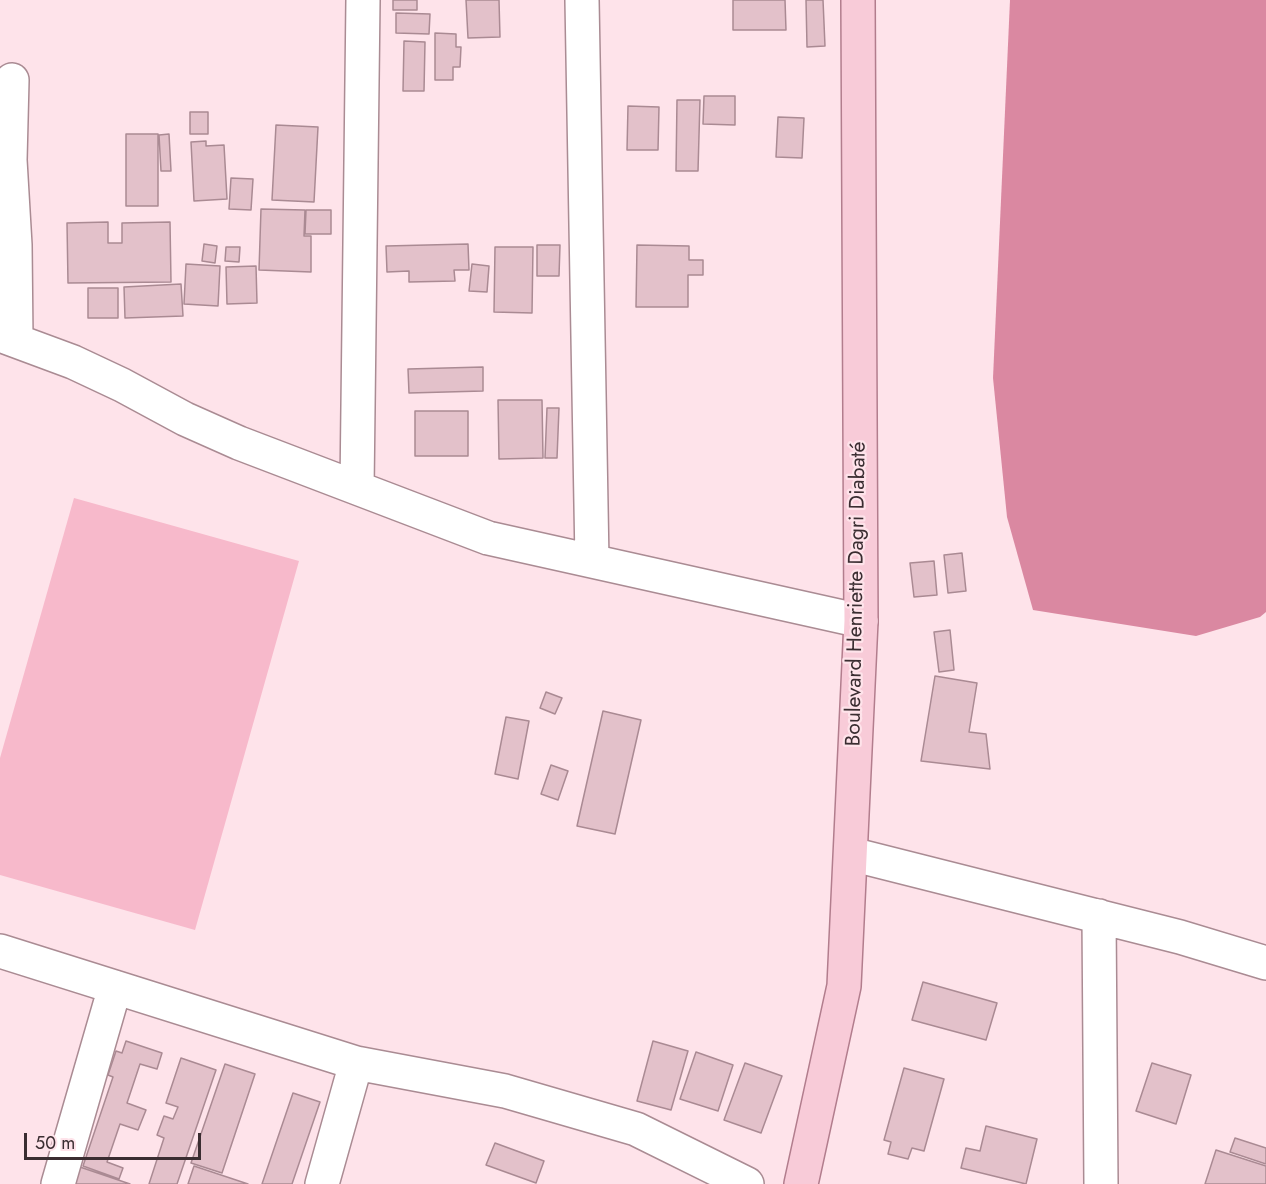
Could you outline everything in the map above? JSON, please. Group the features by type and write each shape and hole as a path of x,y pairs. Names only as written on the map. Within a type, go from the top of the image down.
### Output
{"main road":[{"name":"Boulevard Henriette Dagri Diabaté","path":"801,1184 844,986 861,621 858,0"}],"street":[{"path":"357,488 363,0"},
{"path":"582,0 592,561"},
{"path":"12,80 10,160 15,245 8,337 73,362 185,419 239,443 488,538 861,621"},
{"path":"850,854 1180,937 1266,962"},
{"path":"1099,916 1101,1184"},
{"path":"0,951 356,1063 505,1091 636,1129 747,1184"},
{"path":"58,1184 115,987"},
{"path":"322,1184 356,1063"}],"shaded area":[{"path":"1010,0 1266,0 1266,612 1260,617 1196,636 1033,610 1007,517 993,378"},
{"path":"74,498 299,561 195,930 0,875 0,758"}],"building":[{"path":"393,0 417,0 417,10 393,10"},
{"path":"466,0 499,0 500,37 468,38"},
{"path":"733,0 785,0 786,30 733,30"},
{"path":"806,0 823,0 825,46 807,47"},
{"path":"396,13 430,14 429,34 396,33"},
{"path":"435,33 456,34 456,47 461,47 460,67 453,67 453,80 435,80"},
{"path":"404,41 425,42 424,91 403,91"},
{"path":"704,96 735,96 735,125 703,124"},
{"path":"677,100 700,100 698,171 676,171"},
{"path":"628,106 659,107 658,150 627,150"},
{"path":"190,112 208,112 208,134 190,134"},
{"path":"778,117 804,118 802,158 776,157"},
{"path":"276,125 318,127 314,202 272,200"},
{"path":"126,134 158,134 158,206 126,206"},
{"path":"169,134 171,171 161,171 159,135"},
{"path":"206,141 206,146 224,145 227,199 194,201 191,142"},
{"path":"231,178 253,179 251,210 229,209"},
{"path":"261,209 305,210 304,236 311,236 311,272 259,270"},
{"path":"306,210 331,210 331,234 305,234"},
{"path":"108,222 108,243 122,243 122,223 170,222 171,282 68,283 67,223"},
{"path":"204,244 217,246 215,263 202,261"},
{"path":"468,244 469,270 454,270 455,281 409,282 409,271 387,272 386,246"},
{"path":"537,245 560,245 559,276 537,276"},
{"path":"637,245 689,246 689,260 703,260 703,275 688,275 688,307 636,307"},
{"path":"226,247 240,247 239,262 225,261"},
{"path":"495,247 533,247 532,313 494,312"},
{"path":"186,264 220,266 218,306 184,304"},
{"path":"472,264 489,266 487,292 469,291"},
{"path":"256,266 257,303 227,304 226,267"},
{"path":"181,284 183,316 125,318 124,287"},
{"path":"88,288 118,288 118,318 88,318"},
{"path":"483,367 483,391 409,393 408,369"},
{"path":"498,400 542,400 543,458 499,459"},
{"path":"547,408 559,408 557,458 545,458"},
{"path":"415,411 468,411 468,456 415,456"},
{"path":"962,553 966,591 948,593 944,555"},
{"path":"934,561 937,595 914,597 910,563"},
{"path":"950,630 954,670 939,672 934,632"},
{"path":"935,676 977,683 969,732 986,734 990,769 921,761"},
{"path":"546,692 562,698 555,714 540,708"},
{"path":"603,711 641,720 615,834 577,826"},
{"path":"506,717 529,721 518,779 495,774"},
{"path":"551,765 568,771 558,800 541,794"},
{"path":"923,982 997,1003 986,1040 912,1020"},
{"path":"126,1041 162,1053 157,1069 140,1064 127,1103 146,1110 138,1130 120,1124 107,1162 123,1168 119,1179 83,1166 113,1077 108,1075 116,1051 122,1053"},
{"path":"653,1041 688,1051 671,1110 637,1101"},
{"path":"696,1052 733,1065 718,1111 680,1099"},
{"path":"181,1058 216,1070 177,1184 149,1184 164,1138 157,1135 164,1116 173,1119 178,1107 166,1103"},
{"path":"745,1063 782,1076 761,1133 724,1120"},
{"path":"1152,1063 1191,1075 1176,1124 1136,1111"},
{"path":"225,1064 255,1074 222,1173 191,1163"},
{"path":"904,1068 944,1079 924,1151 912,1148 908,1159 888,1154 891,1142 884,1140"},
{"path":"293,1093 320,1102 292,1184 262,1184"},
{"path":"986,1126 1037,1139 1026,1184 961,1168 966,1148 980,1151"},
{"path":"1235,1138 1266,1148 1266,1164 1230,1152"},
{"path":"495,1143 544,1161 536,1183 486,1165"},
{"path":"1216,1150 1266,1166 1266,1184 1205,1184"},
{"path":"194,1166 248,1184 188,1184"},
{"path":"80,1167 130,1184 74,1184"}]}
